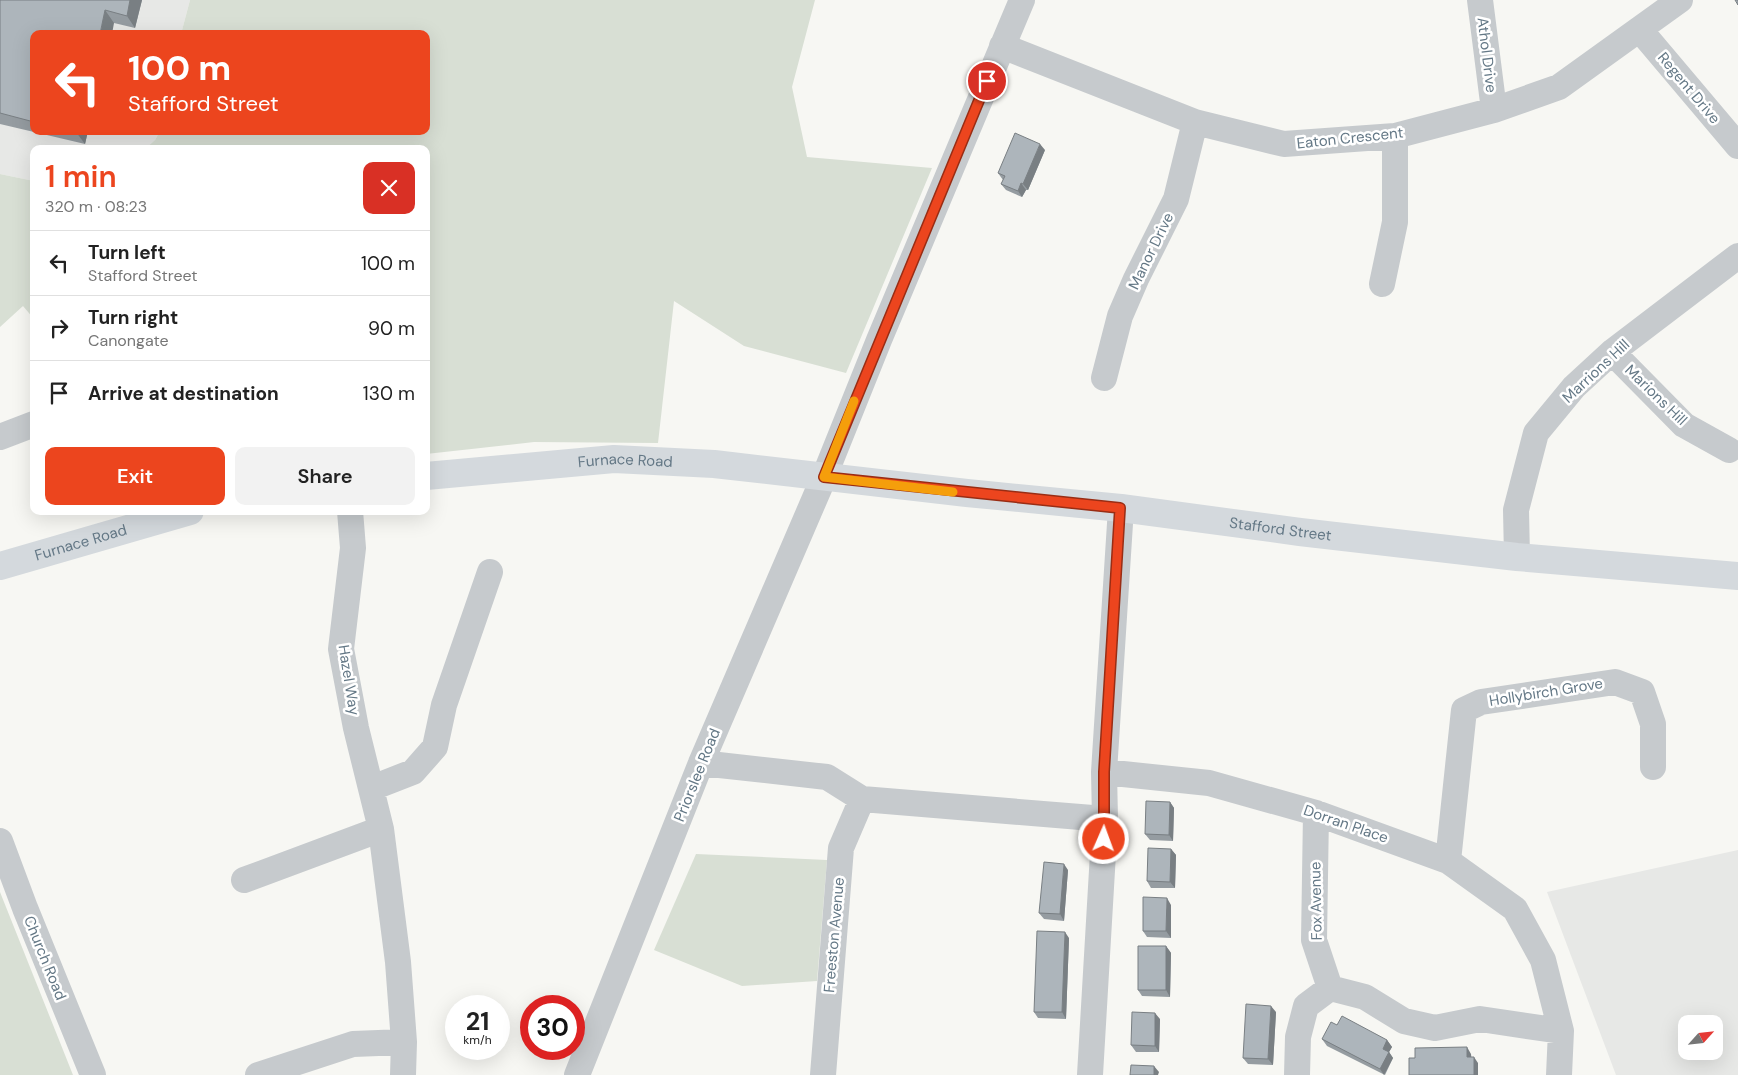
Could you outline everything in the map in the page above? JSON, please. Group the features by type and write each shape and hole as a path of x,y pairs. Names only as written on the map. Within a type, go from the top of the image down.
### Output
{"street":[{"name":"Priorslee Road","path":"577,1075 701,763 824,477 1022,0"},
{"name":"Athol Drive","path":"1480,0 1494,110"},
{"name":"Eaton Crescent","path":"1002,46 1195,122 1284,144 1394,136 1494,110 1559,87 1680,0"},
{"name":"Regent Drive","path":"1640,30 1738,146"},
{"name":"Manor Drive","path":"1104,378 1120,316 1136,279 1176,199 1195,122"},
{"path":"1382,284 1395,222 1394,136"},
{"name":"Marrions Hill","path":"1517,557 1516,510 1536,434 1574,388 1612,352 1736,263"},
{"name":"Marions Hill","path":"1612,352 1684,425 1729,450"},
{"path":"0,437 30,426"},
{"name":"Furnace Road","path":"430,476 614,459 714,464 824,477"},
{"name":"Stafford Street","path":"824,477 1120,508 1300,532 1517,557 1738,576"},
{"path":"1090,1075 1105,819 1104,772 1120,508"},
{"name":"Furnace Road","path":"0,566 137,518 160,515"},
{"name":"Hazel Way","path":"350,515 353,548 341,649 356,728 381,829 398,962 404,1042 403,1075"},
{"path":"372,788 413,772 435,747 444,705 490,572"},
{"name":"Hollybirch Grove","path":"1448,861 1464,710 1481,702 1615,682 1642,692 1653,724 1653,767"},
{"path":"701,763 827,777 862,799 1105,819"},
{"name":"Dorran Place","path":"1104,772 1209,783 1316,813 1448,861 1515,909 1543,960 1561,1031 1559,1075"},
{"name":"Freeston Avenue","path":"823,1075 841,848 862,799"},
{"name":"Fox Avenue","path":"1316,813 1314,940 1330,988"},
{"path":"244,880 381,829"},
{"name":"Church Road","path":"0,841 92,1075"},
{"path":"1297,1075 1298,1037 1306,1006 1330,988 1365,997 1404,1021 1435,1028 1480,1019 1561,1031"},
{"path":"258,1075 353,1044 404,1042"}],"shaded area":[{"path":"0,0 190,0 182,30 30,30 30,135 158,135 149,145 30,145 30,180 0,174"},
{"path":"190,0 815,0 792,87 807,157 932,168 846,373 744,346 674,301 658,443 534,442 430,454 430,145 149,145 158,135 430,135 430,30 182,30"},
{"path":"0,174 30,180 30,314 23,306 0,327"},
{"path":"1738,850 1738,1075 1616,1075 1547,892"},
{"path":"696,854 827,860 817,981 742,986 654,950"},
{"path":"0,892 73,1075 0,1075"}],"building":[{"path":"0,0 130,0 127,16 105,10 101,30 30,30 30,121 0,113"},
{"path":"1015,133 1040,144 1023,184 1021,183 1018,191 1001,184 1005,176 998,173"},
{"path":"1146,801 1170,802 1169,835 1145,834"},
{"path":"1148,848 1171,849 1170,882 1147,881"},
{"path":"1044,862 1064,864 1060,914 1039,913"},
{"path":"1143,897 1167,898 1166,931 1143,931"},
{"path":"1037,931 1065,932 1062,1012 1034,1012"},
{"path":"1138,946 1166,946 1166,990 1138,990"},
{"path":"1246,1004 1271,1006 1268,1059 1243,1058"},
{"path":"1132,1012 1155,1013 1155,1046 1131,1045"},
{"path":"1342,1016 1387,1040 1383,1049 1389,1052 1380,1069 1322,1039 1331,1022 1337,1025"},
{"path":"1467,1047 1467,1057 1474,1057 1474,1075 1409,1075 1409,1058 1415,1058 1415,1048"},
{"path":"1131,1065 1154,1066 1154,1075 1130,1075"}],"slow traffic":[{"path":"854,401 824,477 953,492"}],"route":[{"path":"987,81 824,477 1120,508 1104,772 1104,839"}]}
